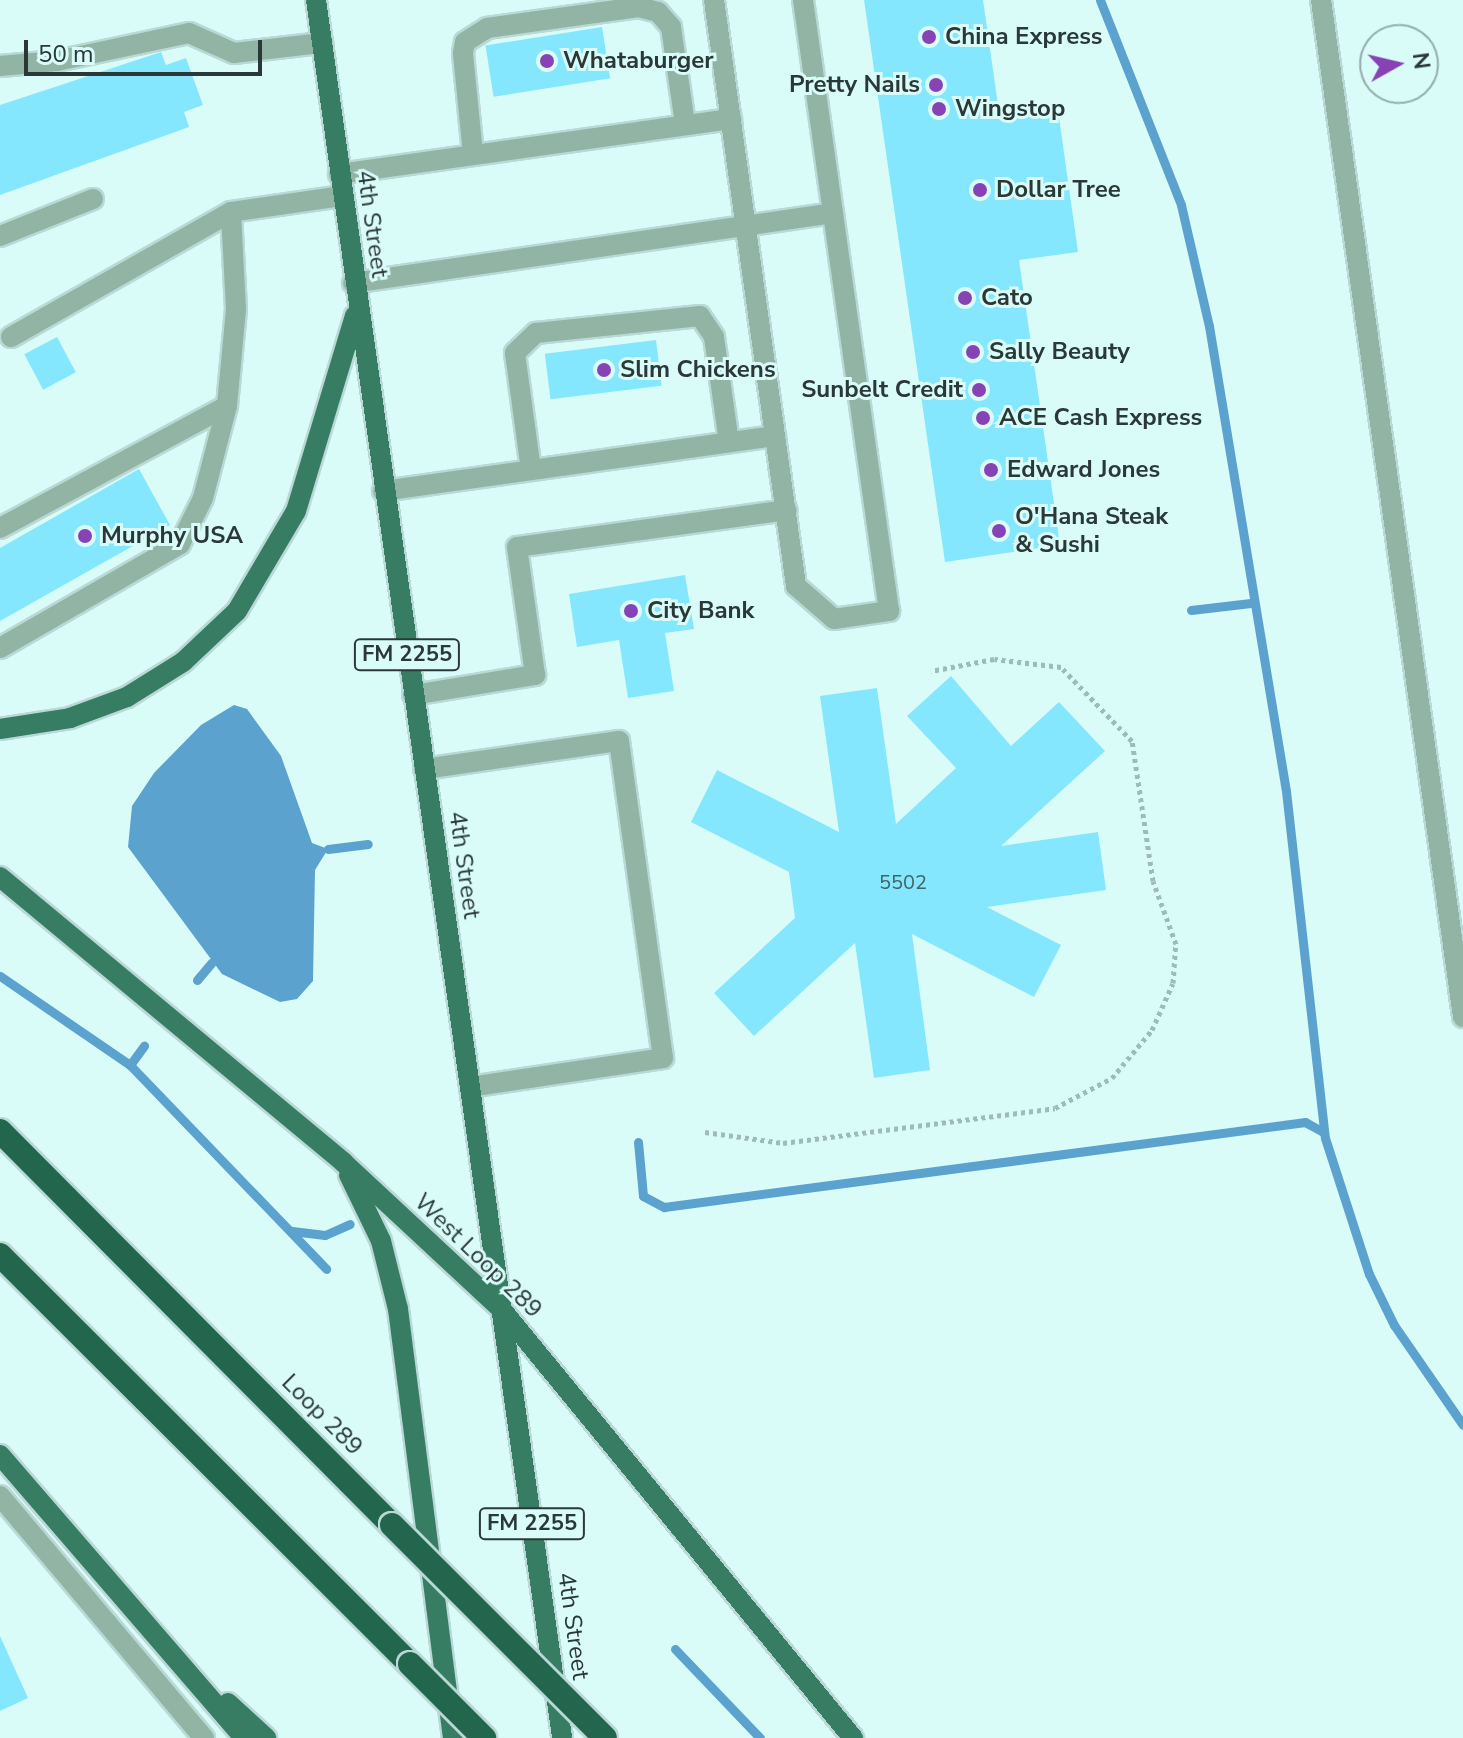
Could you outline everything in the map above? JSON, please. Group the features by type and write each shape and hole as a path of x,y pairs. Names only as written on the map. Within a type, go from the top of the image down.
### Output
{"highway":[{"name":"Loop 289","path":"0,1131 605,1738"},
{"path":"0,1255 484,1738"}],"main road":[{"name":"4th Street","path":"316,0 353,283 562,1738"},
{"path":"0,729 70,718 127,697 183,662 237,611 264,577 296,511 357,308"},
{"name":"West Loop 289","path":"0,877 343,1162 502,1310 853,1738"},
{"path":"343,1162 381,1241 398,1309 453,1738"},
{"path":"0,1455 178,1657 244,1738"},
{"path":"178,1657 266,1738"}],"lane":[{"path":"714,0 796,586 834,619 889,611 803,0"},
{"path":"1321,0 1463,1017"},
{"path":"473,154 463,53 478,31 502,26 639,7 658,12 671,27 685,124"},
{"path":"0,66 57,61 189,33 234,53 322,43"},
{"path":"339,174 731,119"},
{"path":"11,337 231,212 342,196"},
{"path":"0,236 93,199"},
{"path":"0,648 180,544 203,498 227,406 236,309 231,212"},
{"path":"353,283 833,213"},
{"path":"531,470 515,353 536,333 700,316 714,337 729,442"},
{"path":"0,528 227,406"},
{"path":"383,491 775,436"},
{"path":"413,695 535,675 517,547 786,510"},
{"path":"424,769 619,741 663,1058 470,1087"},
{"path":"0,1496 204,1738"}],"path":[{"path":"705,1132 783,1143 1055,1108 1112,1078 1152,1030 1173,983 1176,944 1153,881 1132,741 1061,667 994,659 931,671"}],"water":[{"path":"234,705 247,709 281,756 312,843 328,849 315,870 313,981 297,999 280,1002 222,974 128,847 132,806 154,773 201,725"}],"building":[{"path":"864,0 983,0 999,112 1057,103 1078,252 1019,260 1060,545 945,562"},
{"name":"Whataburger","path":"602,27 610,78 494,97 485,45"},
{"path":"161,52 166,65 186,58 203,105 184,112 189,127 0,195 0,105"},
{"path":"57,337 76,372 43,390 24,354"},
{"name":"Slim Chickens","path":"656,340 662,386 550,399 545,354"},
{"name":"Murphy USA","path":"139,469 170,525 0,621 0,548"},
{"name":"City Bank","path":"685,575 694,629 665,633 674,691 628,698 619,640 577,647 569,594"},
{"path":"951,676 1011,746 1059,702 1105,751 1001,846 1098,832 1106,890 987,907 1061,945 1034,997 912,934 930,1070 874,1078 855,943 754,1036 714,993 795,918 789,872 691,822 717,770 839,832 820,696 877,688 896,824 956,768 907,716"},
{"path":"0,1636 28,1698 0,1711"}],"waterway":[{"path":"1100,0 1181,205 1209,326 1286,791 1325,1138 1369,1274 1394,1325 1463,1425"},
{"path":"1191,610 1251,603"},
{"path":"328,849 368,844"},
{"path":"197,980 212,962"},
{"path":"0,976 130,1065 144,1046"},
{"path":"130,1065 326,1269"},
{"path":"638,1142 643,1196 664,1207 1305,1122 1323,1132"},
{"path":"292,1231 325,1235 350,1224"},
{"path":"675,1649 760,1738"}],"place":[{"name":"China Express","path":"929,37"},
{"name":"Whataburger","path":"547,61"},
{"name":"Pretty Nails","path":"936,85"},
{"name":"Wingstop","path":"939,109"},
{"name":"Dollar Tree","path":"980,190"},
{"name":"Cato","path":"965,298"},
{"name":"Sally Beauty","path":"973,352"},
{"name":"Slim Chickens","path":"604,370"},
{"name":"Sunbelt Credit","path":"979,390"},
{"name":"ACE Cash Express","path":"983,418"},
{"name":"Edward Jones","path":"991,470"},
{"name":"O'Hana Steak & Sushi","path":"999,531"},
{"name":"Murphy USA","path":"85,536"},
{"name":"City Bank","path":"631,611"}]}
